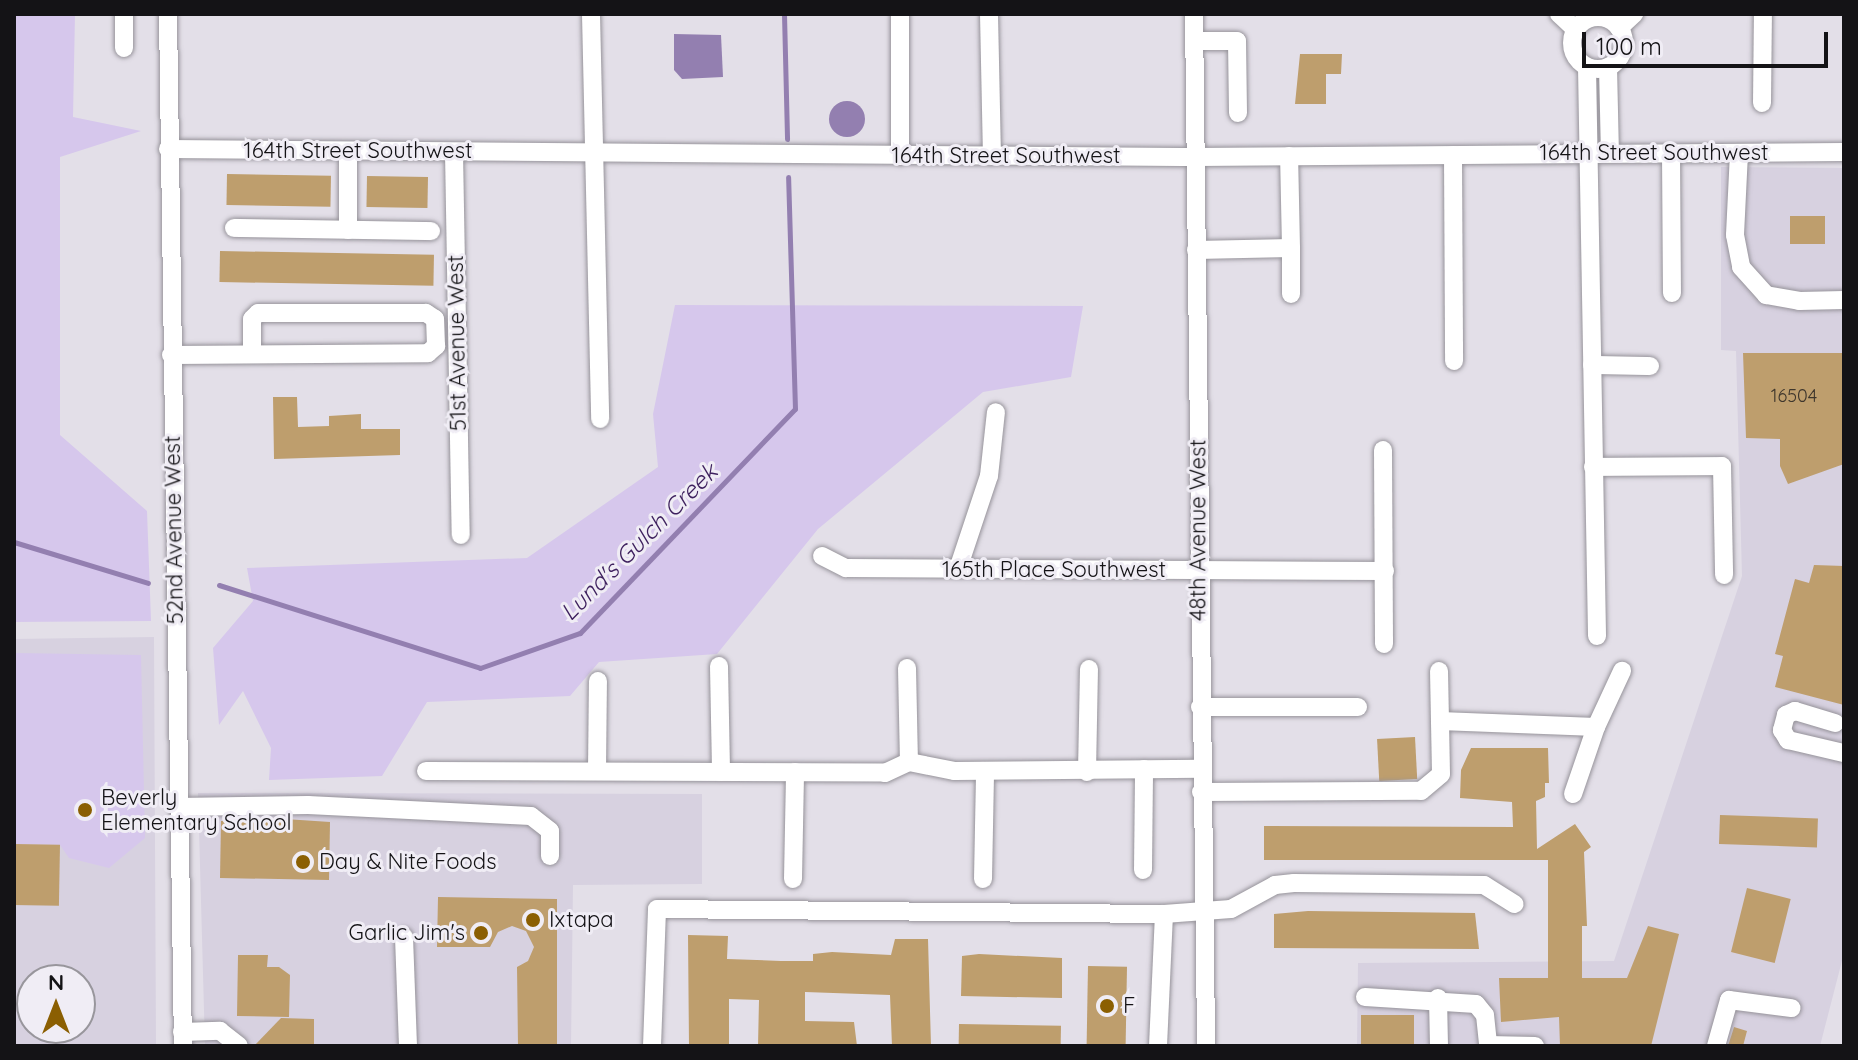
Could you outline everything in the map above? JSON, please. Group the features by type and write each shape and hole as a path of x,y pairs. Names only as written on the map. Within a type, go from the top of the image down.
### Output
{"street":[{"path":"124,14 124,48"},
{"name":"52nd Avenue West","path":"168,14 182,1039"},
{"path":"591,14 600,419"},
{"path":"900,14 900,156"},
{"path":"989,14 992,156"},
{"name":"48th Avenue West","path":"1194,14 1197,569 1206,1046"},
{"path":"1559,14 1576,30"},
{"path":"1619,28 1634,14"},
{"path":"1762,103 1763,14"},
{"path":"1597,636 1585,153 1587,67 1572,47 1576,30 1597,17 1619,28"},
{"path":"1610,153 1608,67 1623,50 1619,28"},
{"path":"1194,41 1237,41 1238,113"},
{"path":"1587,67 1608,67"},
{"name":"164th Street Southwest","path":"168,149 1196,157 1844,152"},
{"path":"348,152 348,230"},
{"name":"51st Avenue West","path":"454,152 461,535"},
{"path":"1671,153 1672,293"},
{"path":"1739,153 1735,235 1741,267 1766,295 1799,301 1844,300"},
{"path":"1453,155 1454,361"},
{"path":"1289,156 1291,294"},
{"path":"234,228 431,231"},
{"path":"1196,250 1291,248"},
{"path":"171,355 428,353 436,346 435,319 426,313 258,313 252,319 252,353"},
{"path":"1592,365 1650,366"},
{"path":"958,569 989,476 996,412"},
{"path":"1383,450 1384,644"},
{"path":"1593,467 1722,466 1724,575"},
{"name":"165th Place Southwest","path":"822,556 846,568 1385,571"},
{"path":"719,666 721,772"},
{"path":"907,668 909,762"},
{"path":"1087,772 1089,669"},
{"path":"1201,792 1421,791 1441,774 1439,671"},
{"path":"1573,794 1596,727 1622,671"},
{"path":"597,771 598,681"},
{"path":"1200,707 1358,707"},
{"path":"1835,723 1795,711 1786,715 1782,730 1788,740 1844,753"},
{"path":"1440,721 1596,727"},
{"path":"426,771 885,773 909,762 985,771 1201,769"},
{"path":"1143,870 1144,769"},
{"path":"983,879 985,771"},
{"path":"793,879 795,772"},
{"path":"178,807 308,805 531,816 550,831 550,856"},
{"path":"652,1046 657,909 1164,914 1231,909 1275,885 1294,883 1484,885 1514,904"},
{"path":"1158,1046 1164,914"},
{"path":"404,937 408,1046"},
{"path":"1365,997 1438,998 1476,1004 1485,1015 1488,1045 1535,1046"},
{"path":"1438,998 1439,1046"},
{"path":"1716,1046 1729,1000 1791,1008"},
{"path":"182,1039 220,1031 239,1046"}],"shaded area":[{"path":"14,14 75,14 73,117 141,131 60,157 60,435 147,511 151,621 14,622"},
{"path":"674,34 721,35 723,77 682,79 674,70"},
{"path":"847,101 859,107 865,119 859,131 847,137 835,131 829,119 835,107"},
{"path":"1721,167 1844,168 1844,953 1820,1046 1357,1046 1358,963 1614,961 1742,576 1736,351 1721,350"},
{"path":"675,305 1083,306 1071,377 983,392 818,529 717,654 599,662 570,696 427,702 382,776 269,780 271,748 243,691 219,725 213,648 253,601 247,568 527,558 658,467 653,414"},
{"name":"Beverly Elementary School","path":"154,637 156,1046 14,1046 14,639"},
{"path":"14,653 141,655 145,838 109,868 69,858 60,845 14,844"},
{"path":"198,793 702,794 702,884 573,885 571,1046 205,1046"}],"building":[{"path":"1300,54 1342,54 1341,74 1326,74 1326,104 1295,104"},
{"path":"227,174 331,176 330,207 226,205"},
{"path":"367,176 428,177 427,208 366,207"},
{"path":"1790,216 1825,216 1825,244 1790,244"},
{"path":"220,251 434,255 433,286 219,282"},
{"path":"1743,353 1844,353 1844,464 1788,484 1780,466 1780,439 1746,438"},
{"path":"273,397 297,397 298,427 329,426 329,416 361,414 361,429 400,429 400,455 274,459"},
{"path":"1814,565 1844,566 1844,705 1775,687 1783,656 1775,654 1795,579 1809,583"},
{"path":"1415,737 1417,779 1379,781 1377,739"},
{"path":"1471,748 1548,748 1549,783 1545,783 1545,797 1536,801 1537,849 1575,824 1591,847 1584,852 1587,926 1582,926 1582,978 1627,978 1648,926 1679,934 1651,1046 1560,1046 1559,1017 1501,1022 1499,978 1548,978 1548,860 1264,860 1264,826 1513,827 1512,802 1460,798 1461,770"},
{"path":"1720,815 1818,818 1817,847 1719,844"},
{"path":"270,818 330,822 329,880 220,878 221,821"},
{"path":"14,844 60,845 59,906 14,905"},
{"path":"1747,888 1791,899 1775,963 1731,952"},
{"path":"438,897 557,899 557,1046 518,1046 517,967 528,961 534,947 526,931 512,926 498,932 490,947 437,947"},
{"path":"1308,911 1475,913 1479,949 1274,948 1274,914"},
{"path":"688,935 728,936 727,959 781,961 813,961 813,954 832,952 891,955 895,939 928,939 931,1046 892,1046 890,995 805,992 805,1021 854,1022 857,1046 758,1046 759,1000 729,999 729,1046 689,1046"},
{"path":"238,955 268,955 267,967 279,967 290,975 289,1017 237,1016"},
{"path":"962,956 1062,958 1062,998 961,996"},
{"name":"F","path":"1088,966 1127,967 1126,1046 1087,1046"},
{"path":"1361,1015 1414,1015 1414,1046 1361,1046"},
{"path":"281,1018 314,1019 314,1046 254,1046"},
{"path":"959,1024 1061,1026 1061,1046 959,1046"},
{"path":"1734,1027 1747,1031 1743,1046 1728,1046"}],"waterway":[{"name":"Lund's Gulch Creek","path":"784,14 787,139"},
{"name":"Lund's Gulch Creek","path":"219,585 480,668 580,633 795,409 788,177"},
{"name":"Lund's Gulch Creek","path":"14,542 148,583"}],"place":[{"name":"Beverly Elementary School","path":"85,810"},
{"name":"Day & Nite Foods","path":"303,862"},
{"name":"Ixtapa","path":"533,920"},
{"name":"Garlic Jim's","path":"481,933"},
{"name":"F","path":"1107,1006"}]}
